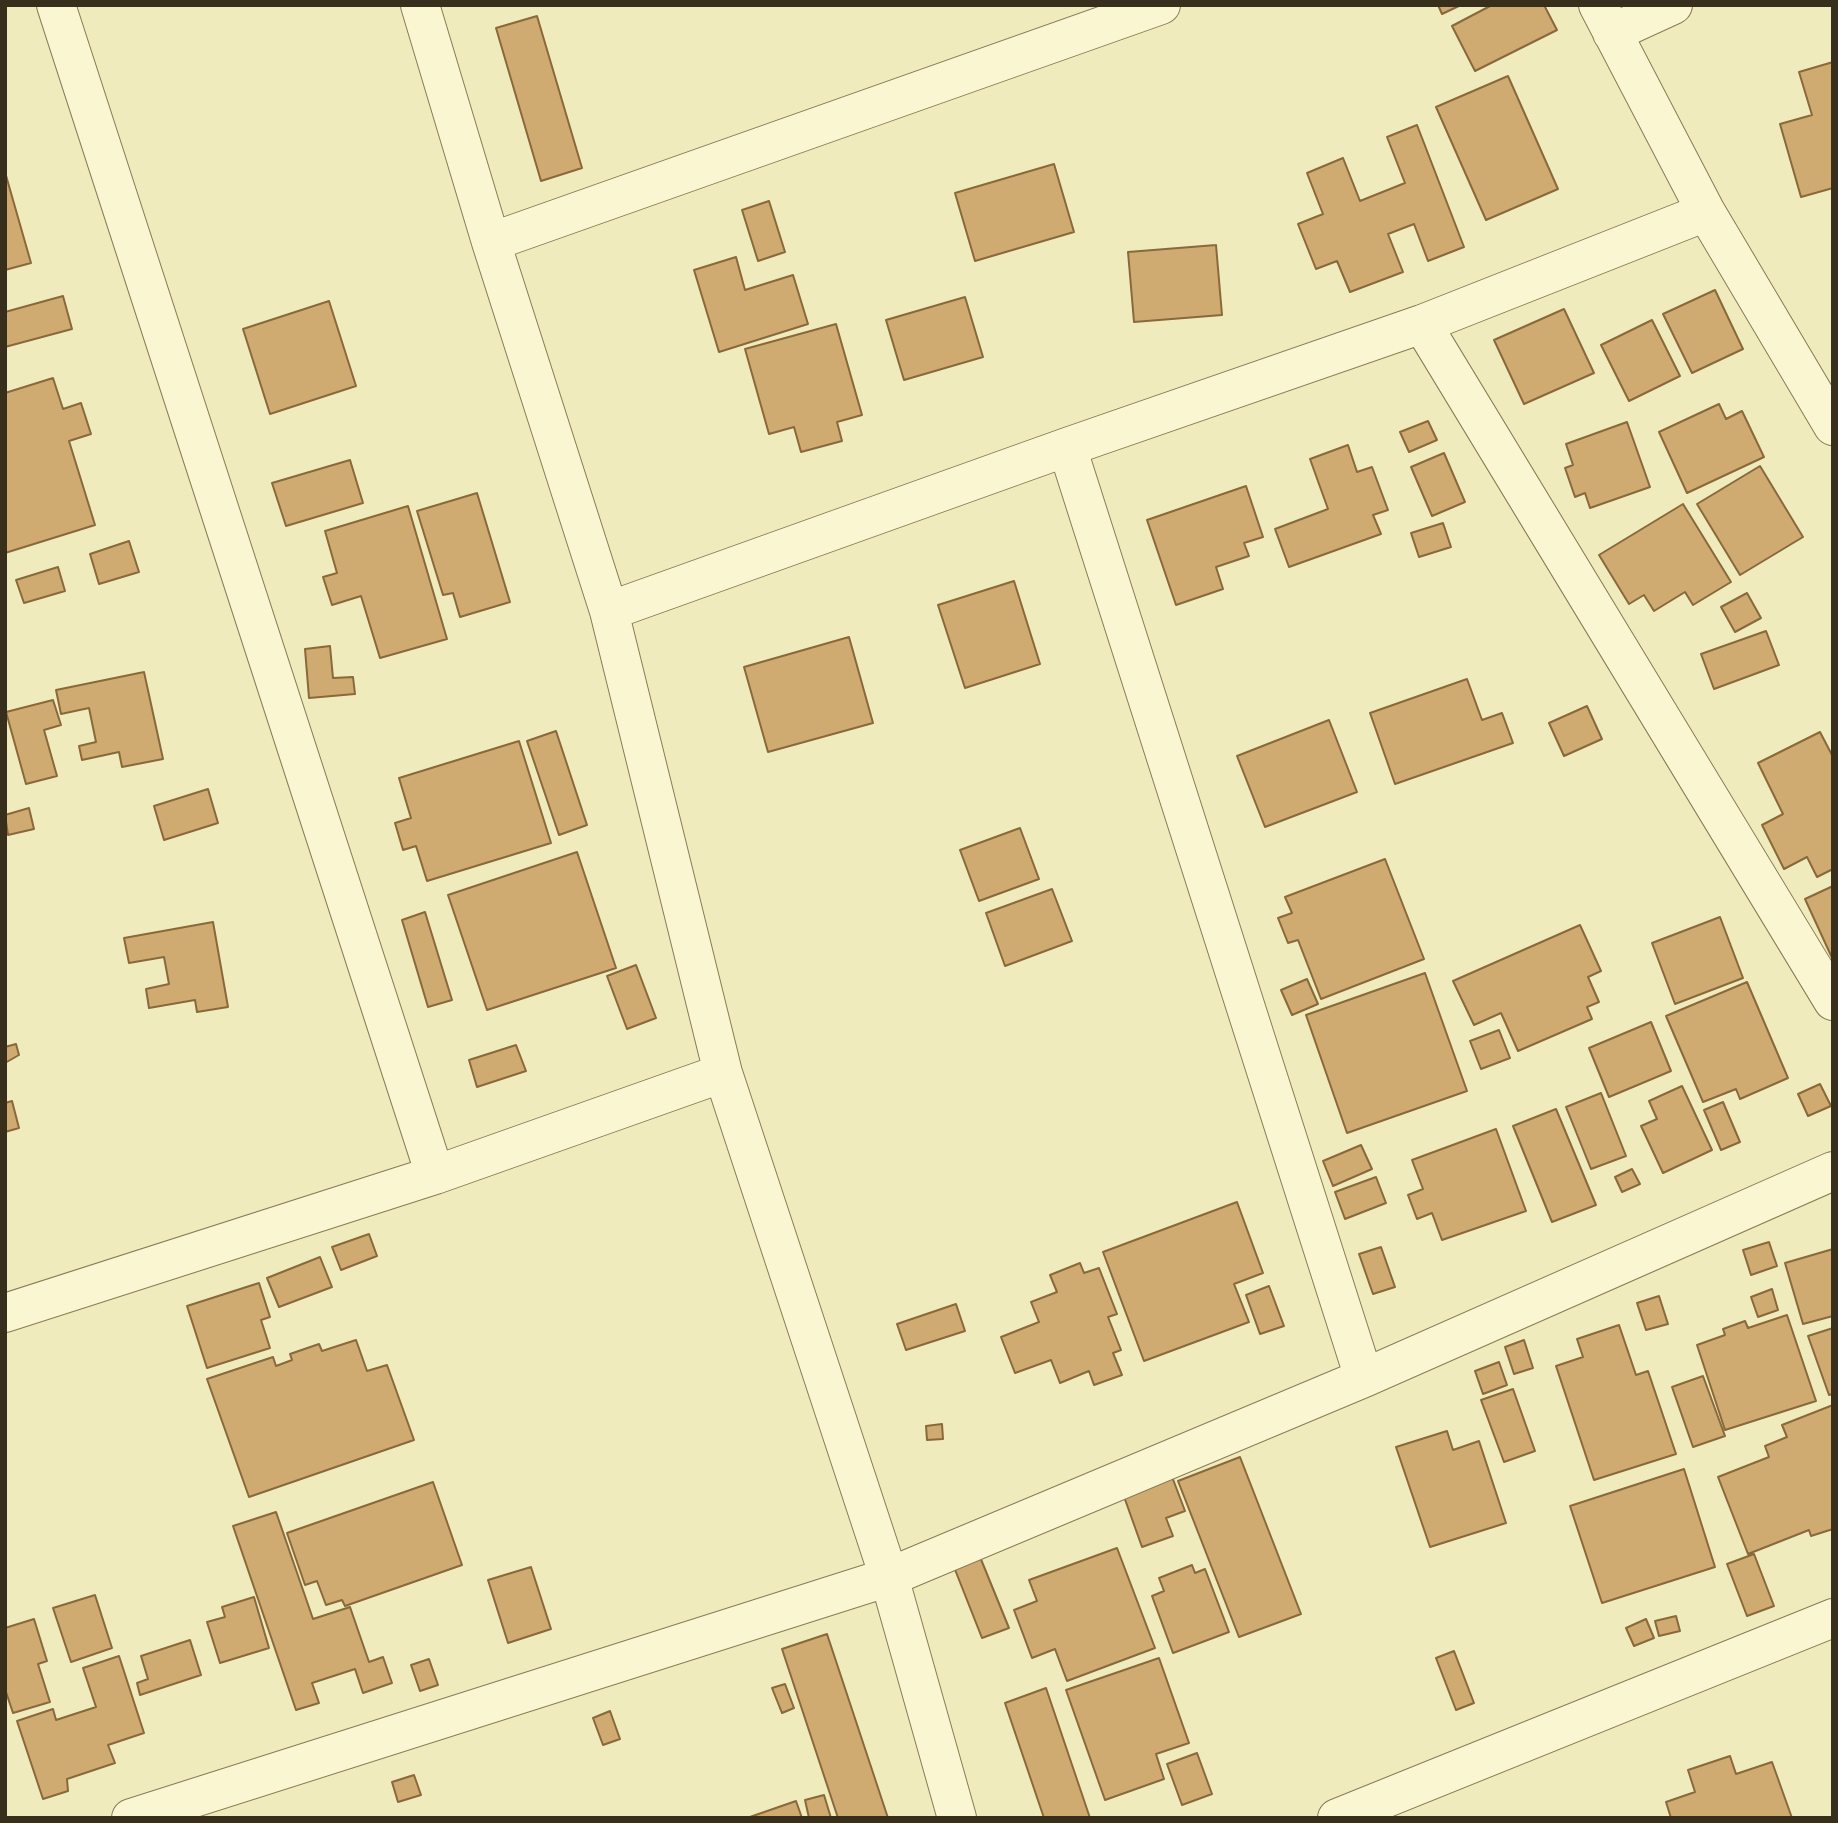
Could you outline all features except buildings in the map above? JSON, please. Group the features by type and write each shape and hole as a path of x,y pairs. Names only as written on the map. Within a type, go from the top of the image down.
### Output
{"street":[{"path":"56,5 435,1175"},
{"path":"420,5 491,242 609,611 723,1073 889,1577 957,1818"},
{"path":"491,242 1161,5"},
{"path":"1673,5 1605,19 1706,212 1833,426"},
{"path":"609,611 1067,447 1422,324 1706,212"},
{"path":"1422,324 1833,1001"},
{"path":"1067,447 1364,1378"},
{"path":"5,1313 435,1175 723,1073"},
{"path":"131,1818 889,1577 1364,1378 1833,1171"},
{"path":"1337,1818 1833,1618"}]}
